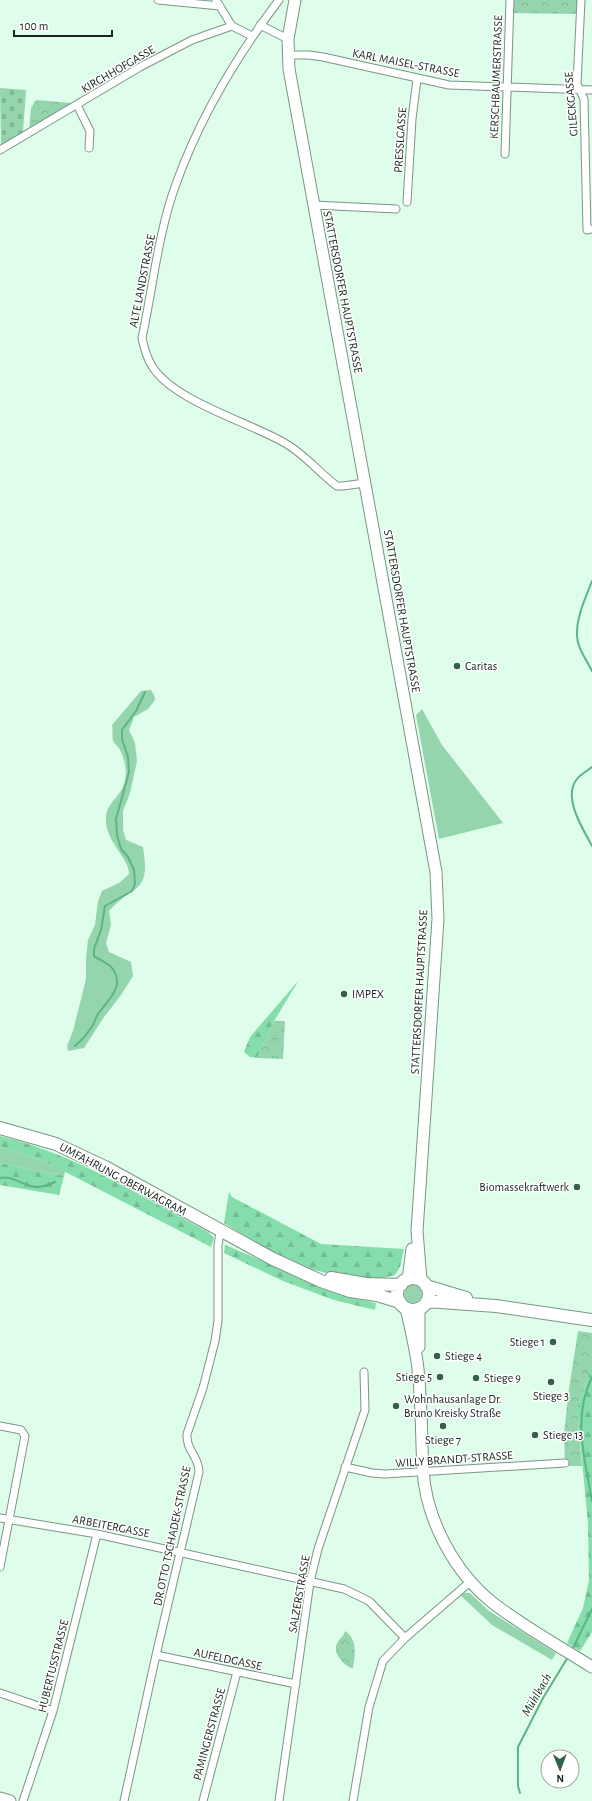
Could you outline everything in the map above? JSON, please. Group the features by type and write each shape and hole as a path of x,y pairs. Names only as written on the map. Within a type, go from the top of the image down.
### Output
{"main road":[{"name":"STATTERSDORFER HAUPTSTRASSE","path":"295,0 288,40 289,69 436,872 438,919 417,1231 404,1282"},
{"name":"UMFAHRUNG OBERWAGRAM","path":"0,1128 56,1144 105,1167 273,1259 322,1279"},
{"name":"STATTERSDORFER HAUPTSTRASSE","path":"417,1231 424,1283"},
{"path":"322,1279 366,1284 404,1282 412,1279 496,1306"},
{"path":"322,1279 350,1291 377,1295 410,1309 423,1305 496,1306 592,1320"},
{"path":"404,1282 398,1293 403,1305 417,1361 423,1472 436,1526 454,1559 471,1581 492,1602 518,1621 592,1667"},
{"path":"417,1361 423,1305 429,1293 424,1283"},
{"path":"0,1798 10,1801"}],"street":[{"path":"158,0 218,3 232,26 252,36"},
{"name":"ALTE LANDSTRASSE","path":"279,0 252,36 207,111 176,185 164,225 142,338 152,367 170,385 198,403 284,442 304,456 337,486 365,483"},
{"name":"KERSCHBAUMERSTRASSE","path":"505,154 510,0"},
{"name":"GILECKGASSE","path":"581,0 577,84 584,99 590,230"},
{"path":"260,25 288,40"},
{"name":"KIRCHHOFGASSE","path":"0,150 140,67 192,40 232,26"},
{"name":"KARL MAISEL-STRASSE","path":"288,55 323,57 449,85 507,89 592,90"},
{"name":"PRESSLGASSE","path":"407,202 412,119 417,79"},
{"path":"77,105 89,126 91,136 89,148"},
{"path":"314,205 396,209"},
{"name":"DR.OTTO TSCHADEK-STRASSE","path":"124,1801 156,1655 199,1472 199,1462 189,1449 186,1442 187,1434 203,1388 215,1340 218,1321 218,1246 220,1231"},
{"name":"SALZERSTRASSE","path":"279,1801 310,1582 318,1549 365,1410 364,1372"},
{"path":"0,1426 21,1430 25,1436 0,1567"},
{"name":"WILLY BRANDT-STRASSE","path":"345,1467 372,1473 385,1474 565,1463"},
{"name":"ARBEITERGASSE","path":"0,1518 97,1534 344,1589 369,1601 404,1638"},
{"name":"HUBERTUSSTRASSE","path":"22,1801 53,1711 97,1534"},
{"path":"353,1801 369,1706 377,1675 383,1661 404,1638 471,1581"},
{"name":"AUFELDGASSE","path":"156,1655 296,1684"},
{"name":"PAMINGERSTRASSE","path":"203,1801 237,1672"},
{"path":"0,1693 53,1711"}],"green space":[{"path":"514,0 577,0 577,14 513,13"},
{"path":"0,88 26,90 23,132 1,145"},
{"path":"36,100 72,103 75,101 76,103 29,131 31,108"},
{"path":"151,690 155,700 148,709 134,717 129,730 135,743 137,761 130,793 123,811 123,830 126,840 143,847 145,873 138,886 109,911 111,925 106,943 109,952 131,962 133,976 84,1048 68,1051 67,1046 73,1031 86,979 88,940 95,925 98,901 102,891 119,883 129,874 126,863 110,837 106,822 107,810 122,789 126,775 123,757 119,748 113,741 112,725 141,691"},
{"path":"422,709 442,745 503,823 439,839 416,715"},
{"path":"299,980 274,1021 257,1058 250,1057 244,1052 250,1037"},
{"path":"274,1021 285,1021 283,1059 257,1058"},
{"path":"0,1136 54,1153 107,1177 208,1232 214,1238 211,1247 46,1162 0,1147"},
{"path":"0,1147 46,1162 65,1171 64,1176 0,1163"},
{"path":"0,1163 64,1176 59,1195 0,1185"},
{"path":"229,1192 232,1197 321,1244 404,1249 400,1267 395,1275 371,1281 344,1277 310,1269 272,1253 224,1223"},
{"path":"225,1245 346,1296 376,1303 375,1310 334,1300 283,1281 224,1253"},
{"path":"413,1285 419,1288 422,1294 419,1300 413,1303 407,1300 404,1294 407,1288"},
{"path":"578,1331 592,1333 592,1364 577,1409 582,1466 565,1466 564,1433"},
{"path":"592,1364 592,1632 580,1651 567,1643 583,1608 589,1581 588,1523 577,1409"},
{"path":"470,1593 489,1611 556,1653 552,1660 492,1625 460,1595"},
{"path":"345,1631 354,1643 355,1653 353,1668 342,1661 336,1649 336,1646"}],"waterway":[{"name":"Mühlbach","path":"592,581 580,613 577,626 578,643 592,671"},
{"path":"75,1046 91,1028 98,1014 111,998 116,987 116,975 112,968 94,956 94,949 101,930 105,906 132,891 135,884 134,870 128,857 121,849 117,835 116,819 129,772 128,757 122,739 122,730 136,711 145,692"},
{"name":"Mühlbach","path":"592,767 577,779 573,786 572,795 573,804 579,822 592,846"},
{"path":"0,1178 11,1179 34,1187 45,1186 55,1182"},
{"name":"Mühlbach","path":"592,1377 586,1392 581,1423 584,1454 592,1501"},
{"name":"Mühlbach","path":"572,1650 592,1609"},
{"name":"Mühlbach","path":"520,1793 518,1786 518,1747 543,1698 568,1657"}],"place":[{"name":"Caritas","path":"457,666"},
{"name":"IMPEX","path":"344,994"},
{"name":"Biomassekraftwerk","path":"577,1187"},
{"name":"Stiege 1","path":"553,1342"},
{"name":"Stiege 4","path":"437,1356"},
{"name":"Stiege 5","path":"440,1377"},
{"name":"Stiege 9","path":"476,1378"},
{"name":"Stiege 3","path":"551,1382"},
{"name":"Wohnhausanlage Dr. Bruno Kreisky Straße","path":"396,1406"},
{"name":"Stiege 7","path":"443,1426"},
{"name":"Stiege 13","path":"535,1435"}]}
